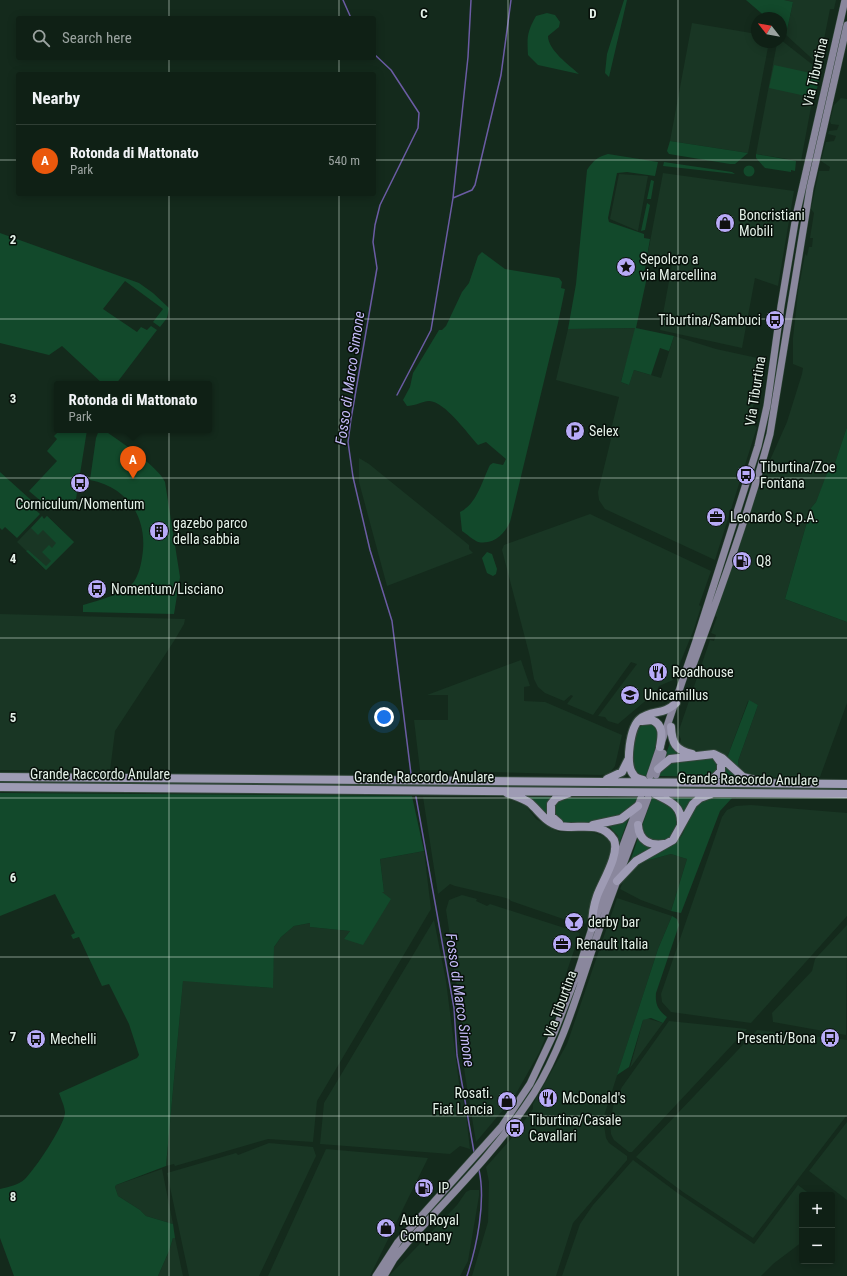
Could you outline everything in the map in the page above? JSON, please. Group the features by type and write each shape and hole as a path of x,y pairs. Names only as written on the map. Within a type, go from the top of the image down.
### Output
{"highway":[{"path":"676,703 667,711 642,717 636,724 632,735 629,758 630,770 635,776 642,780 656,775 669,759 694,755 714,754 722,758 745,778 776,783"},
{"path":"636,724 649,720 658,724 662,732 660,747"},
{"path":"671,727 672,739 676,747 682,751 694,755"},
{"path":"696,782 712,779 721,771 721,762 714,754"},
{"path":"600,781 622,772 629,758"},
{"name":"Grande Raccordo Anulare","path":"0,777 600,781 656,775 696,782 847,784"},
{"name":"Grande Raccordo Anulare","path":"0,786 575,791 646,795 717,792 847,794"},
{"path":"497,790 526,801 547,820 557,826 604,824 621,819 638,806"},
{"path":"572,826 555,820 551,814 550,807 556,798 575,791"},
{"path":"618,881 636,861 675,838 692,804 702,797 717,792"},
{"path":"646,795 667,799 677,807 681,817 680,829"},
{"path":"638,825 640,836 646,842 656,845 667,844"},
{"path":"585,826 598,828 607,832 613,838 616,845 594,905 591,930"}],"main road":[{"name":"Via Tiburtina","path":"656,775 660,747 676,703 760,437 796,216 845,0"},
{"name":"Via Tiburtina","path":"656,775 671,727 719,594 770,434 801,237 847,25"},
{"name":"Via Tiburtina","path":"384,1276 398,1254 490,1151 523,1109 542,1078 556,1051 638,825 646,795"},
{"path":"376,1276 398,1242 484,1145 516,1106 530,1084 554,1033 576,977 591,930 638,806 646,795"}],"shaded area":[{"path":"624,0 627,0 609,77 605,73 607,54"},
{"path":"746,0 784,0 793,2 787,30 787,12 760,12"},
{"path":"784,0 836,0 834,9 830,9 819,65 787,36 793,2"},
{"path":"547,13 555,15 560,22 559,27 548,36 551,47 579,74 538,65 528,55 528,39 531,26 536,16"},
{"path":"692,23 751,33 751,48 768,48 748,153 670,141"},
{"path":"787,45 818,69 801,161 756,154 776,48 787,48"},
{"path":"774,65 820,75 815,98 769,88"},
{"path":"841,98 847,99 847,427 833,470 830,468 816,502 811,508 785,599 847,622 847,703 820,777 753,777 746,775 739,769 738,761 758,705 748,701 727,758 716,750 692,751 679,747 681,739 678,733 710,640 714,641 716,635 711,633 717,617 715,616 762,478 787,422 802,374 803,368 793,364 793,338 798,292 805,254 807,256 809,247 812,247 813,238 810,238 814,213 811,209 819,171 829,171 830,167 821,161 826,142 834,141 836,136 828,134 829,131 837,130 839,125 831,124 830,121 834,105"},
{"path":"670,141 748,153 735,164 730,164 669,154 667,151"},
{"path":"608,154 658,162 655,176 627,172 617,173 608,218 609,222 644,234 644,238 650,239 644,274 647,277 636,328 674,336 669,351 660,348 651,375 634,370 629,385 621,382 635,328 568,329 576,284 587,170 591,164 601,156"},
{"path":"756,154 796,161 795,171 791,170 791,172 765,168 756,158"},
{"path":"664,162 732,172 735,174 663,166"},
{"path":"749,165 753,167 755,171 753,175 749,177 745,175 743,171 745,167"},
{"path":"663,173 794,191 778,286 755,278 742,348 660,330 672,265 646,263"},
{"path":"619,174 648,176 638,231 610,219"},
{"path":"651,180 654,181 651,199 647,199"},
{"path":"647,203 650,205 645,230 641,231"},
{"path":"0,233 139,283 153,293 169,308 167,318 160,327 153,322 163,309 125,281 103,309 137,332 141,327 147,330 151,326 157,330 118,381 100,381 62,346 49,355 0,343"},
{"path":"482,252 505,269 559,278 562,282 561,288 565,289 510,522 501,535 493,540 483,543 476,541 462,531 460,512 471,504 475,498 490,465 493,463 503,465 506,459 486,442 478,445 455,418 441,405 428,401 407,406 403,400 410,387 413,373 439,330 442,330 446,326 462,292 469,283 478,256"},
{"path":"636,328 621,382 629,385 634,370 661,378 674,336 716,349 762,359 750,424 757,427 715,560 605,509 599,500 598,492 611,439 609,438 619,397 556,380 568,329"},
{"path":"847,427 847,622 785,599 811,508 816,502 829,468 833,469"},
{"path":"57,433 87,433 76,499 49,508 29,491 57,461 47,451 57,439 54,436"},
{"path":"98,433 108,433 147,461 165,482 180,577 174,614 83,612 83,605 112,596 131,585 138,573 143,550 141,525 131,504 114,489 90,480"},
{"path":"359,458 369,464 469,545 469,549 473,553 387,586 359,482"},
{"path":"0,472 31,500 28,503 40,514 17,538 5,527 2,530 0,528"},
{"path":"590,514 711,571 699,605 701,607 694,629 673,680 659,686 656,692 618,724 608,721 605,717 598,716 637,664 631,662 593,715 567,704 573,696 571,695 564,701 545,693 538,687 534,679 530,657 502,550 504,545"},
{"path":"42,516 44,519 47,516 74,542 46,570 17,542"},
{"path":"42,516 44,519 47,516 74,542 46,570 26,551 28,550 46,566 51,561 42,552 49,545 52,548 56,543 43,530 38,535 31,528"},
{"path":"487,552 492,554 497,569 496,574 493,576 487,573 482,558"},
{"path":"0,614 185,619 184,624 174,641 115,731 110,771 0,770"},
{"path":"521,660 530,686 524,687 524,701 545,702 622,735 615,766 609,774 420,770 414,720 448,720 448,695 427,695"},
{"path":"749,700 758,705 738,761 739,769 727,758"},
{"path":"646,722 657,726 659,741 646,776 637,774 632,764 632,757 636,734"},
{"path":"670,743 683,754 664,759"},
{"path":"712,756 719,767 710,777 659,776 664,764"},
{"path":"725,763 742,778 721,777 725,770"},
{"path":"0,793 412,796 424,851 380,859 384,892 382,892 391,899 363,945 344,939 350,931 310,927 310,923 294,926 281,937 274,947 273,988 183,981 166,1166 116,1185 115,1187 118,1196 140,1210 146,1216 173,1224 175,1238 173,1238 158,1276 14,1276 0,1238 0,1189 10,1187 23,1181 48,1147 60,1127 65,1113 59,1093 137,1058 139,1055 129,1024 109,984 102,986 79,937 73,939 71,935 75,933 55,894 0,916"},
{"path":"423,797 509,799 526,806 536,819 559,832 592,832 606,837 613,846 612,853 593,896 586,924 570,918 569,921 509,899 450,884 438,894"},
{"path":"528,797 550,797 546,806 548,817"},
{"path":"562,798 638,798 629,812 598,823 565,823 554,815 553,806"},
{"path":"652,798 671,803 679,821 674,835 661,843 645,838 642,826"},
{"path":"673,798 694,798 683,817 678,804"},
{"path":"719,798 732,798 720,811 681,913 671,911 687,859 671,854 638,863 668,847 679,839 683,833 691,810 700,802"},
{"path":"751,805 847,813 847,916 751,1023 671,1012 662,1002 661,994 722,817 727,810 736,806"},
{"path":"629,817 619,844 618,836 609,826"},
{"path":"638,838 651,849 630,862"},
{"path":"424,851 431,909 317,1101 313,1142 268,1139 175,1166 174,1164 166,1166 183,980 272,988 274,947 281,937 294,926 310,923 310,927 350,931 344,939 382,892 384,892 380,859"},
{"path":"671,854 687,859 671,911 641,900 620,889 625,877 638,863"},
{"path":"462,895 477,899 476,901 487,906 490,904 580,933 557,1000 560,1002 539,1053 514,1097 476,1142 459,1027 462,1027 462,1014 452,959 453,956 446,910 449,900"},
{"path":"617,898 672,916 658,949 603,1119 606,1138 609,1143 627,1156 627,1160 573,1223 556,1276 472,1276 488,1222 489,1182 486,1167 510,1140 533,1109 533,1104 567,1044"},
{"path":"672,916 677,919 679,925 656,993 658,1007 667,1017 663,1023 651,1018 643,1020 629,1067 617,1075 658,949"},
{"path":"434,920 446,981 459,1083 466,1115 470,1149 460,1146 450,1154 320,1144 324,1103"},
{"path":"847,925 846,1035 773,1022 772,1013 812,971 815,959"},
{"path":"646,1018 663,1023 630,1068 643,1020"},
{"path":"669,1021 747,1029 632,1152 629,1152 614,1140 611,1134 610,1122 614,1103 622,1087"},
{"path":"757,1030 847,1040 847,1115 753,1238 683,1192 636,1157"},
{"path":"847,1122 847,1200 809,1171"},
{"path":"269,1143 313,1147 316,1156 259,1276 189,1276 167,1173 236,1153 238,1155"},
{"path":"326,1149 428,1158 370,1276 268,1276"},
{"path":"633,1160 679,1194 754,1244 798,1185 807,1192 799,1192 799,1244 773,1264 761,1276 562,1276 580,1224 593,1205"},
{"path":"162,1169 173,1224 146,1216 140,1210 118,1196 115,1187 116,1185"},
{"path":"470,1190 479,1190 479,1196 468,1261 460,1276 389,1276 457,1205 466,1192"},
{"path":"173,1238 175,1238 183,1276 158,1276 169,1251"}],"waterway":[{"name":"Fosso di Marco Simone","path":"343,0 350,16"},
{"path":"397,395 431,330 453,198 468,57 471,0"},
{"path":"453,198 472,190 475,185 501,75 511,0"},
{"name":"Fosso di Marco Simone","path":"376,56 391,70 419,113 418,128 380,205 375,225 373,242 377,268 348,442 353,477 370,550 392,621 411,774"},
{"name":"Fosso di Marco Simone","path":"416,797 454,1008 457,1055 474,1152"},
{"name":"Fosso di Marco Simone","path":"467,1276 477,1237 481,1209 481,1182 479,1170"}],"place":[{"name":"Boncristiani Mobili","path":"725,223"},
{"name":"Sepolcro a via Marcellina","path":"626,267"},
{"name":"Tiburtina/Sambuci","path":"775,320"},
{"name":"Selex","path":"575,431"},
{"name":"Tiburtina/Zoe Fontana","path":"746,475"},
{"name":"Rotonda di Mattonato","path":"133,479"},
{"name":"Corniculum/Nomentum","path":"80,483"},
{"name":"Leonardo S.p.A.","path":"716,517"},
{"name":"gazebo parco della sabbia","path":"159,531"},
{"name":"Q8","path":"742,561"},
{"name":"Nomentum/Lisciano","path":"97,589"},
{"name":"Roadhouse","path":"658,672"},
{"name":"Unicamillus","path":"630,695"},
{"name":"derby bar","path":"574,922"},
{"name":"Renault Italia","path":"562,944"},
{"name":"Presenti/Bona","path":"830,1038"},
{"name":"Mechelli","path":"36,1039"},
{"name":"McDonald's","path":"548,1098"},
{"name":"Rosati. Fiat Lancia","path":"507,1101"},
{"name":"Tiburtina/Casale Cavallari","path":"515,1128"},
{"name":"IP","path":"424,1188"},
{"name":"Auto Royal Company","path":"386,1228"}]}
